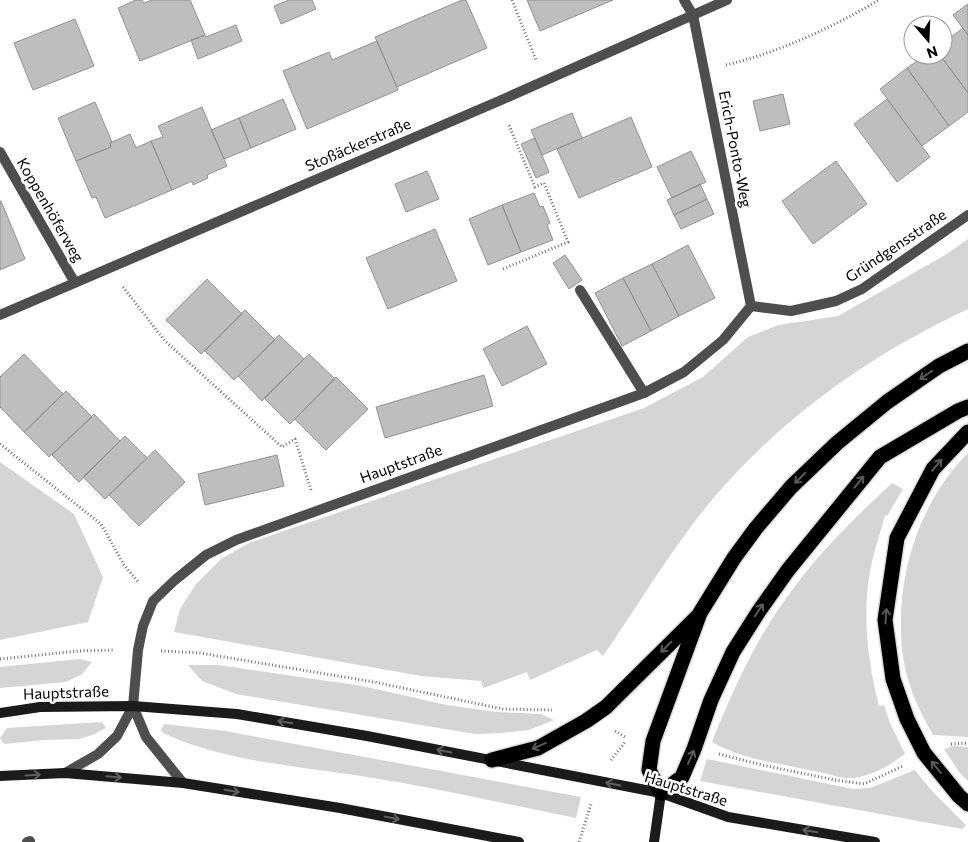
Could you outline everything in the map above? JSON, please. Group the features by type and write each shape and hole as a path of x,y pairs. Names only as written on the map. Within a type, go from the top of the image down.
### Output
{"highway":[{"path":"968,351 939,366 887,402 836,443 791,488 756,528 734,558 700,613 653,741 649,770 660,793 682,777 711,700 733,652 788,570 880,458 958,411 968,407"},
{"path":"968,432 933,469 897,538 885,620 893,679 907,719 924,753 959,796 968,804"},
{"path":"492,760 538,748 606,708 700,613"}],"main road":[{"name":"Hauptstraße","path":"0,712 40,707 133,706 237,714 367,736 660,793 728,817 875,842"},
{"name":"Hauptstraße","path":"0,776 65,773 184,783 340,808 518,842"},
{"path":"654,842 660,793"}],"street":[{"name":"Erich-Ponto-Weg","path":"684,0 693,15 751,306"},
{"name":"Stoßäckerstraße","path":"0,315 498,101 727,0"},
{"name":"Koppenhöferweg","path":"1,157 75,283"},
{"name":"Gründgensstraße","path":"751,306 790,311 836,301 862,288 968,215"},
{"path":"580,290 644,393"},
{"name":"Hauptstraße","path":"65,773 98,754 117,736 133,706 142,626 153,601 206,555 245,537 644,393 684,372 723,340 751,306"},
{"name":"Hauptstraße","path":"133,706 146,737 184,783"}],"path":[{"path":"512,0 544,81"},
{"path":"704,70 758,57 784,48 879,0"},
{"path":"498,101 535,187 544,183 568,242 503,269"},
{"path":"124,290 165,342 282,447 294,439 310,488"},
{"path":"0,444 101,524 124,564"},
{"path":"0,659 79,651 138,650 200,653 374,682 503,709 548,709 617,732 628,739 653,741"},
{"path":"694,749 710,751 762,765 864,784 910,762 924,753 949,744 968,743"}],"shaded area":[{"path":"968,239 968,309 901,344 837,385 778,432 750,458 691,526 603,656 597,650 530,680 527,672 483,688 481,681 421,676 174,632 180,609 196,584 221,559 249,543 644,408 703,377 748,337 779,325 838,316 947,254"},
{"path":"968,453 968,737 933,735 917,705 906,672 902,649 902,596 907,569 923,519 951,473"},
{"path":"0,462 74,514 103,577 88,622 0,640"},
{"path":"892,483 903,489 887,516 885,515 871,565 866,622 869,656 879,706 884,705 890,723 905,754 874,772 860,777 849,778 764,761 737,753 712,742 748,661 783,603 830,544"},
{"path":"80,659 92,662 82,674 66,682 0,688 0,667"},
{"path":"188,665 218,665 362,686 447,705 496,712 541,714 554,720 529,730 475,734 236,694 202,681"},
{"path":"102,722 106,728 79,739 4,744 0,738 7,728"},
{"path":"164,724 225,731 581,797 576,818 393,781 237,757 211,751 163,733 161,730"},
{"path":"953,746 968,747 968,781 959,772 944,749"},
{"path":"707,759 853,789 870,788 915,770 932,791 966,825 962,829 700,781"}],"building":[{"path":"136,0 142,0 144,3 152,0 190,0 205,35 140,61 118,8"},
{"path":"289,0 312,0 316,9 281,24 274,6"},
{"path":"462,0 466,0 487,48 397,87 375,37"},
{"path":"527,0 613,0 540,31"},
{"path":"968,4 968,35 953,15"},
{"path":"75,19 94,66 33,90 14,43"},
{"path":"236,25 242,41 198,59 191,40 205,35 206,37"},
{"path":"963,28 968,35 968,93 947,65 953,65 953,36"},
{"path":"377,41 398,90 307,129 283,71 329,52 332,60"},
{"path":"911,65 947,65 968,93 968,112 949,126 907,68"},
{"path":"907,68 949,126 922,146 880,89"},
{"path":"783,94 790,124 760,131 753,101"},
{"path":"283,99 296,129 251,148 239,118"},
{"path":"887,99 930,157 897,182 854,124"},
{"path":"95,102 112,142 110,143 111,147 76,161 58,118"},
{"path":"202,107 227,166 207,175 208,178 193,185 192,181 172,190 151,141 163,137 158,126"},
{"path":"572,113 582,138 542,155 531,130"},
{"path":"631,117 652,167 579,198 557,149"},
{"path":"239,118 251,148 224,159 211,130"},
{"path":"130,134 136,148 151,141 172,190 105,218 96,197 92,198 76,161 111,147 110,143"},
{"path":"535,138 549,172 536,178 521,144"},
{"path":"691,151 706,182 672,198 657,167"},
{"path":"836,161 867,204 813,244 782,201"},
{"path":"427,171 439,199 406,212 395,184"},
{"path":"700,184 707,199 674,215 667,200"},
{"path":"534,193 540,207 543,206 550,223 547,225 553,240 521,252 502,205"},
{"path":"707,199 714,214 681,229 674,215"},
{"path":"0,201 25,259 0,270"},
{"path":"502,205 521,252 488,265 469,219"},
{"path":"435,229 457,281 388,309 366,258"},
{"path":"688,245 715,298 679,316 652,264"},
{"path":"565,255 582,280 569,289 553,263"},
{"path":"652,264 679,316 651,331 623,278"},
{"path":"623,278 651,331 622,346 595,293"},
{"path":"207,279 242,314 201,354 166,320"},
{"path":"245,310 275,340 234,380 205,351"},
{"path":"527,326 547,364 502,386 483,349"},
{"path":"279,335 304,359 262,401 238,376"},
{"path":"24,354 63,394 24,432 0,407 0,377"},
{"path":"309,354 335,379 290,424 264,398"},
{"path":"484,375 493,406 385,438 376,407"},
{"path":"336,377 368,409 326,450 295,419"},
{"path":"66,391 92,417 49,457 24,432"},
{"path":"94,414 120,441 79,482 52,455"},
{"path":"125,436 147,458 105,499 83,477"},
{"path":"155,450 185,482 139,526 109,495"},
{"path":"277,455 284,486 205,505 198,474"}]}
